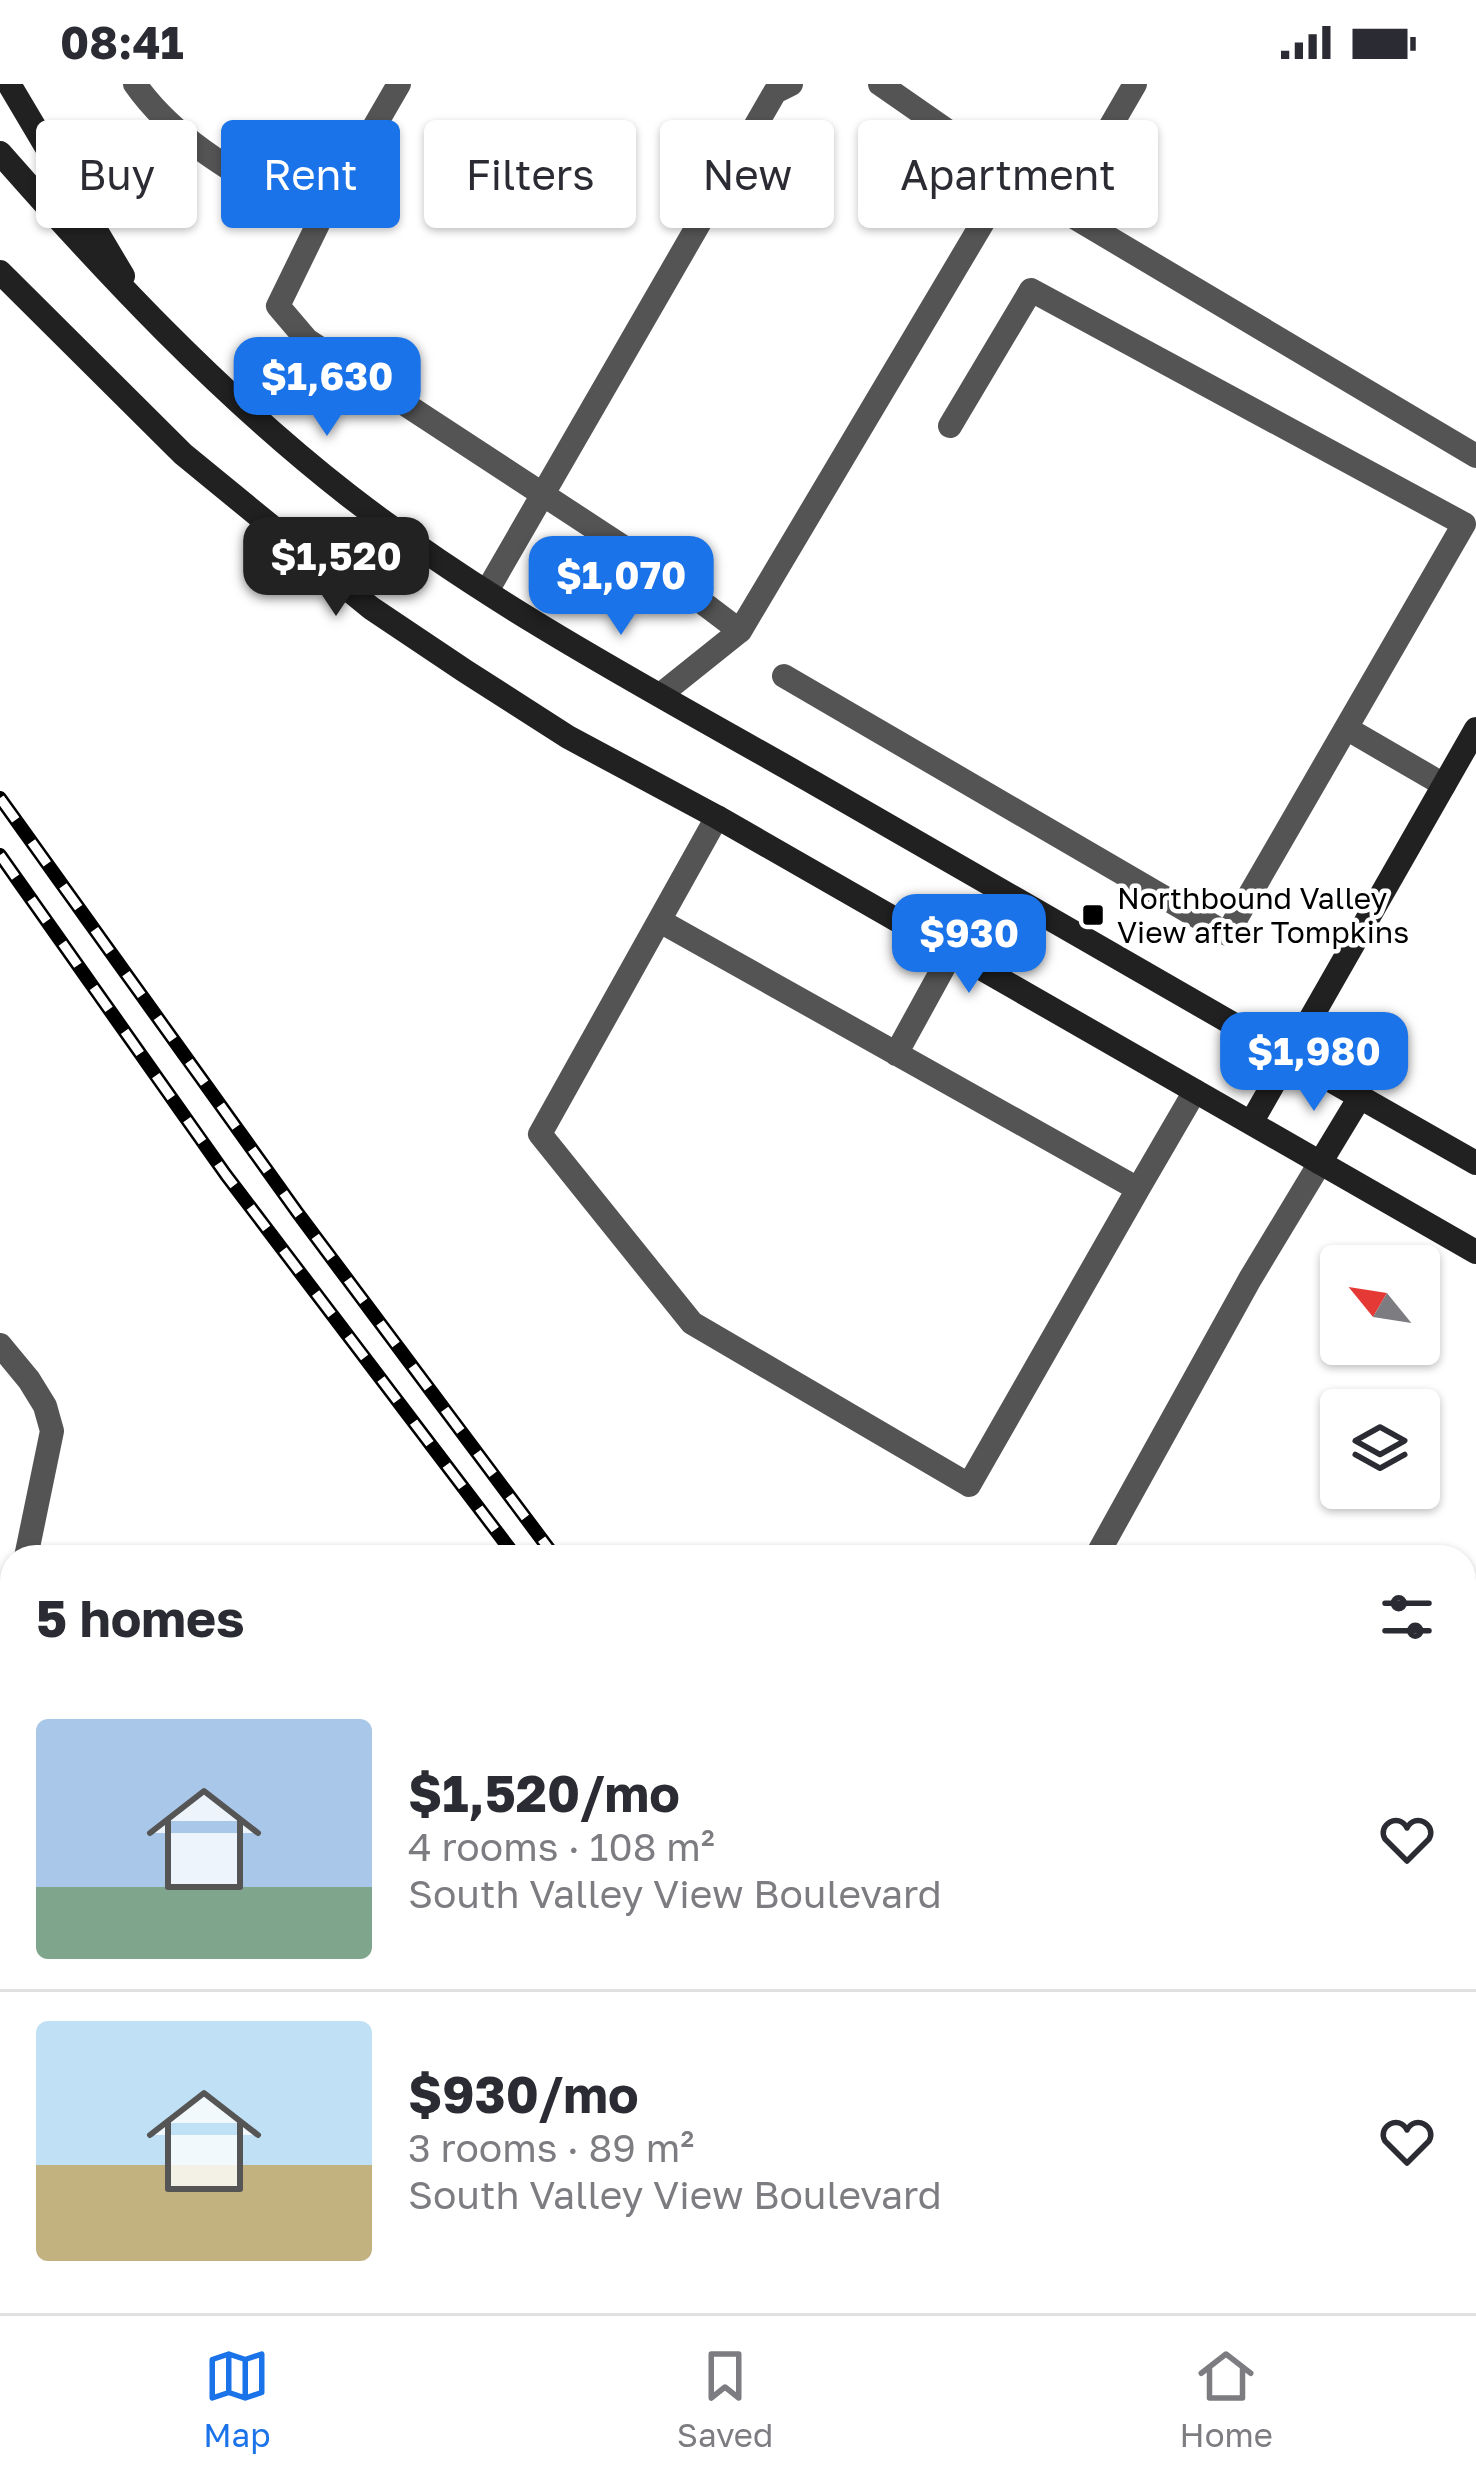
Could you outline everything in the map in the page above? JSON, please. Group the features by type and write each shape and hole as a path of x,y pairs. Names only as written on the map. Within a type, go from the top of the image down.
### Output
{"main road":[{"path":"9,84 146,314"},
{"path":"0,154 146,314 203,369 345,493 487,591 1057,926 1476,1163"},
{"path":"0,268 183,454 370,608 568,737 717,817 1476,1252"},
{"path":"1251,1123 1476,729"},
{"path":"1320,1163 1360,1097"}],"lane":[{"path":"135,84 155,112 221,160"},
{"path":"378,120 399,84"},
{"path":"487,591 776,92 791,84"},
{"path":"660,695 740,631 1011,175 880,84"},
{"path":"1135,84 1062,210 1476,456"},
{"path":"316,228 278,306 307,340 666,575 740,631"},
{"path":"784,676 1227,934 1464,524 1030,290 950,426"},
{"path":"1346,728 1444,784"},
{"path":"717,817 540,1134 692,1323 969,1485 1195,1091"},
{"path":"660,921 1138,1189"},
{"path":"896,1054 952,952"},
{"path":"1103,1545 1320,1163"},
{"path":"0,1345 37,1393 52,1431 28,1545"}],"railway":[{"path":"0,798 297,1212 546,1545"},
{"path":"0,855 226,1175 507,1545"}],"place":[{"name":"Northbound Valley View after Tompkins","path":"1093,915"}]}
